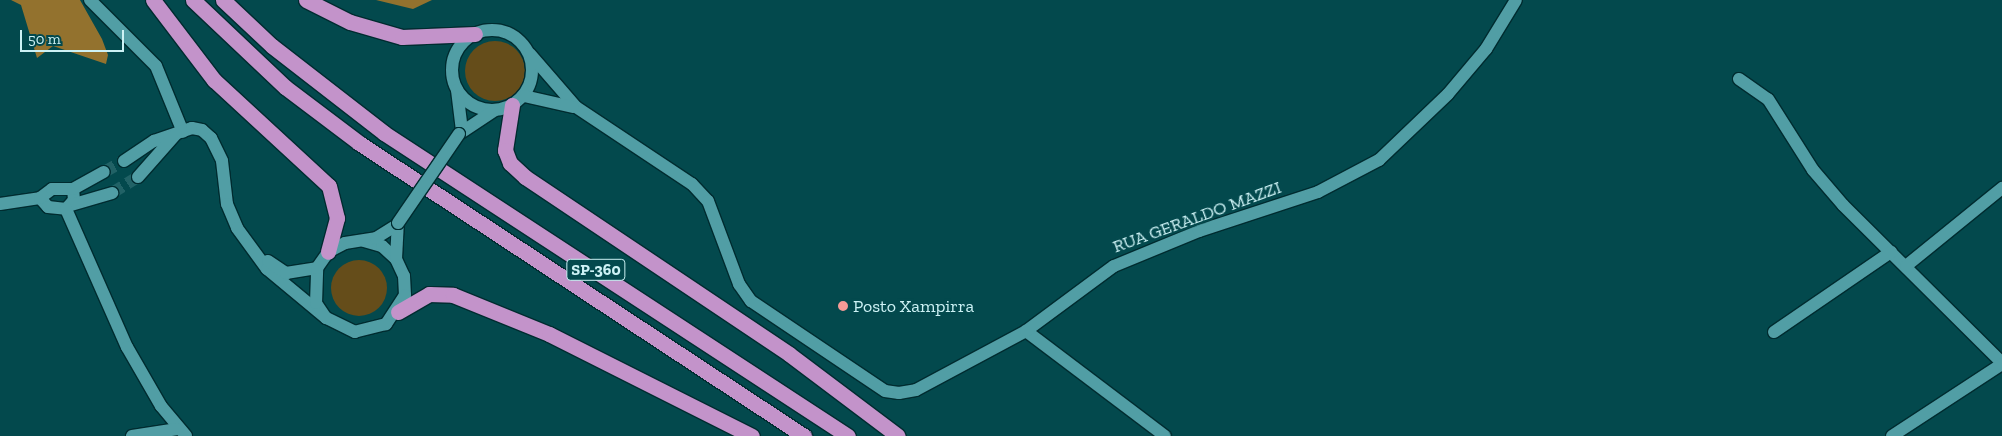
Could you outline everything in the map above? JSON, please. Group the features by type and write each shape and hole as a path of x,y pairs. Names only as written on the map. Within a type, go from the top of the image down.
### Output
{"highway":[{"path":"153,0 214,80 328,186 337,218 328,252"},
{"name":"SP-360","path":"193,0 285,87 359,143 804,436"},
{"name":"SP-360","path":"223,0 272,46 384,133 848,436"},
{"path":"306,0 350,22 402,37 475,34"},
{"path":"518,100 504,150 510,163 525,177 790,354 898,436"},
{"path":"398,312 429,294 453,295 549,334 752,436"}],"street":[{"path":"90,0 156,66 180,133"},
{"name":"RUA GERALDO MAZZI","path":"576,108 692,184 708,201 739,284 751,301 885,391 916,390 1026,331 1114,266 1199,231 1318,192 1379,160 1448,94 1486,49 1516,0"},
{"path":"460,132 454,58 475,34 507,32 530,54 576,108"},
{"path":"518,100 532,75 530,54"},
{"path":"1739,79 1768,98 1825,186 2002,364 1892,436"},
{"path":"457,90 467,101 495,110"},
{"path":"326,318 316,303 313,285 317,268 328,252 345,243 364,241 397,224 460,132 495,110 518,100 576,108"},
{"path":"124,160 154,141 192,128 211,138 222,161 227,204 237,228 260,255 286,272 317,268"},
{"path":"138,177 180,133"},
{"path":"0,204 40,198 52,189 73,189 104,172"},
{"path":"1906,266 2002,188"},
{"path":"73,189 68,207 127,347 182,433 132,436"},
{"path":"40,198 48,207 68,207 112,193"},
{"path":"396,259 397,224"},
{"path":"260,255 266,269 339,328 371,331 398,312 405,295 404,276 396,259 382,246 364,241"},
{"path":"1774,332 1890,252"},
{"path":"1026,331 1164,436"}],"shaded area":[{"path":"11,0 80,0 102,39 108,55 106,64 53,46 37,58 21,5"},
{"path":"376,0 432,0 413,9"},
{"path":"495,41 511,46 516,50 520,55 525,71 520,87 516,92 511,96 495,101 479,96 474,92 470,87 465,71 470,55 474,50 479,46"},
{"path":"359,260 370,262 379,268 385,277 387,288 385,299 379,308 370,314 359,316 348,314 339,308 333,299 331,288 333,277 339,268 348,262"}],"tunnel":[{"path":"104,172 124,161"},
{"path":"112,193 138,177"}],"place":[{"name":"Posto Xampirra","path":"843,306"}]}
